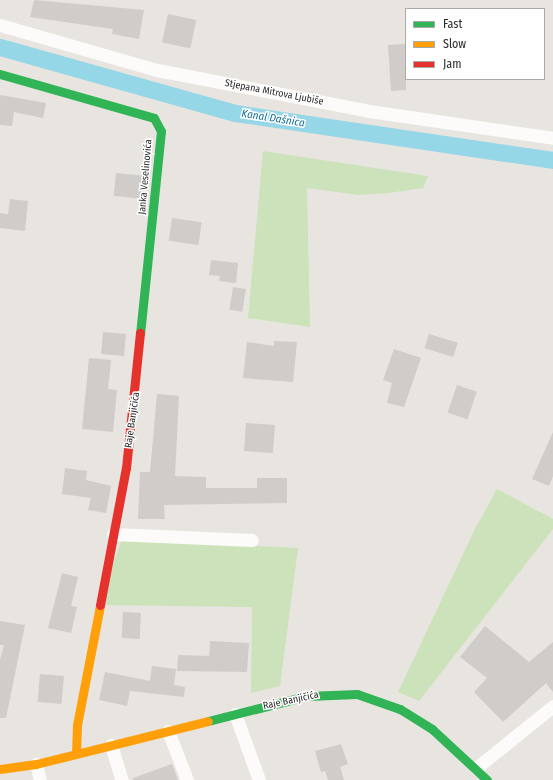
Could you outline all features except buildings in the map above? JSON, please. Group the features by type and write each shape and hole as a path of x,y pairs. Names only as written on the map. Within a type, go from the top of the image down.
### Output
{"street":[{"name":"Stjepana Mitrova Ljubiše","path":"0,25 157,70 369,111 553,138"},
{"name":"Janka Veselinovića","path":"0,74 154,118 159,123 161,131 143,328"},
{"name":"Raje Banjičića","path":"76,754 77,725 126,468 143,328"},
{"path":"113,534 252,540"},
{"name":"Raje Banjičića","path":"0,769 36,764 307,696 357,694 400,709 432,729 476,768 487,780"},
{"path":"476,768 553,706"},
{"path":"235,714 259,780"},
{"path":"168,731 187,780"},
{"path":"110,745 122,780"},
{"path":"36,764 40,780"}],"green space":[{"path":"263,151 428,176 423,188 388,193 359,195 307,188 310,327 248,318"},
{"path":"497,489 553,519 553,529 419,701 398,692 475,529"},
{"path":"122,539 298,548 280,686 251,693 252,607 99,605"}],"waterway":[{"name":"Kanal Dašnica","path":"0,47 235,113 553,160"}],"traffic: fast":[{"path":"0,74 154,118 161,131 140,333"},
{"path":"208,721 307,696 357,694 400,709 432,729 487,780"}],"traffic: slow":[{"path":"76,754 77,725 100,605"},
{"path":"0,769 36,764 208,721"}],"traffic: jam":[{"path":"100,605 126,468 140,333"}]}
